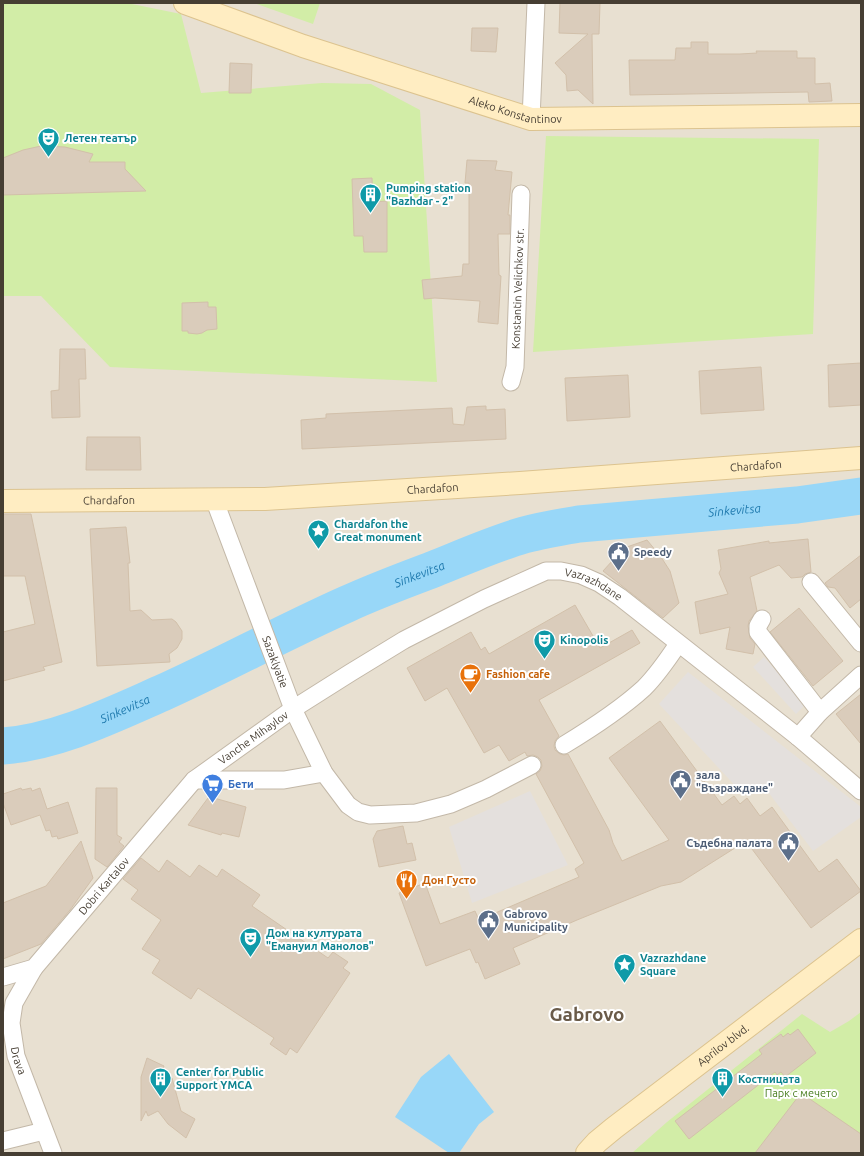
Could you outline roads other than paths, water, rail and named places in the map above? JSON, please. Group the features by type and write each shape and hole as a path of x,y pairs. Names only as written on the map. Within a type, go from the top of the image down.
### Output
{"main road":[{"name":"Aleko Konstantinov","path":"185,3 303,46 531,119 861,115"},
{"name":"Chardafon","path":"3,501 281,498 520,483 861,458"},
{"name":"Aprilov blvd.","path":"587,1153 596,1142 614,1128 861,940"}],"street":[{"path":"531,119 536,3"},
{"name":"Konstantin Velichkov str.","path":"511,382 515,367 521,194"},
{"name":"Sazaklyatie","path":"214,499 293,709 324,773 348,804 358,812 370,815 416,813 451,804 486,789 532,765"},
{"name":"Vazrazhdane","path":"293,709 404,640 546,571 562,571 581,575 599,583 620,597 798,737 861,791"},
{"path":"811,582 861,643"},
{"path":"762,619 758,626 758,632 820,712"},
{"path":"564,745 607,718 645,687 678,644"},
{"path":"798,737 820,712 861,675"},
{"name":"Vanche Mihaylov","path":"194,780 293,709"},
{"path":"194,780 284,780 324,773"},
{"name":"Dobri Kartalov","path":"34,968 194,780"},
{"path":"3,977 34,968"},
{"name":"Drava","path":"34,968 14,1003 11,1022 16,1056 53,1153"},
{"path":"3,1140 44,1131"}],"water":[{"path":"449,1054 494,1112 479,1124 459,1153 449,1153 395,1117 421,1077"}],"waterway":[{"name":"Sinkevitsa","path":"3,746 44,739 104,718 162,693 358,599 524,535 579,524 797,505 861,496"}],"place":[{"name":"Летен театър","path":"48,158"},
{"name":"Pumping station \"Bazhdar - 2\"","path":"370,214"},
{"name":"Chardafon the Great monument","path":"318,550"},
{"name":"Speedy","path":"618,572"},
{"name":"Kinopolis","path":"544,660"},
{"name":"Fashion cafe","path":"471,694"},
{"name":"зала \"Възраждане\"","path":"680,800"},
{"name":"Бети","path":"212,804"},
{"name":"Съдебна палата","path":"788,862"},
{"name":"Дон Густо","path":"407,900"},
{"name":"Gabrovo Municipality","path":"489,940"},
{"name":"Дом на културата \"Емануил Манолов\"","path":"251,958"},
{"name":"Vazrazhdane Square","path":"625,984"},
{"name":"Center for Public Support YMCA","path":"160,1098"},
{"name":"Костницата","path":"722,1098"}],"district":[{"name":"Gabrovo","path":"587,1014"}],"park label":[{"name":"Парк с мечето","path":"801,1093"}]}
